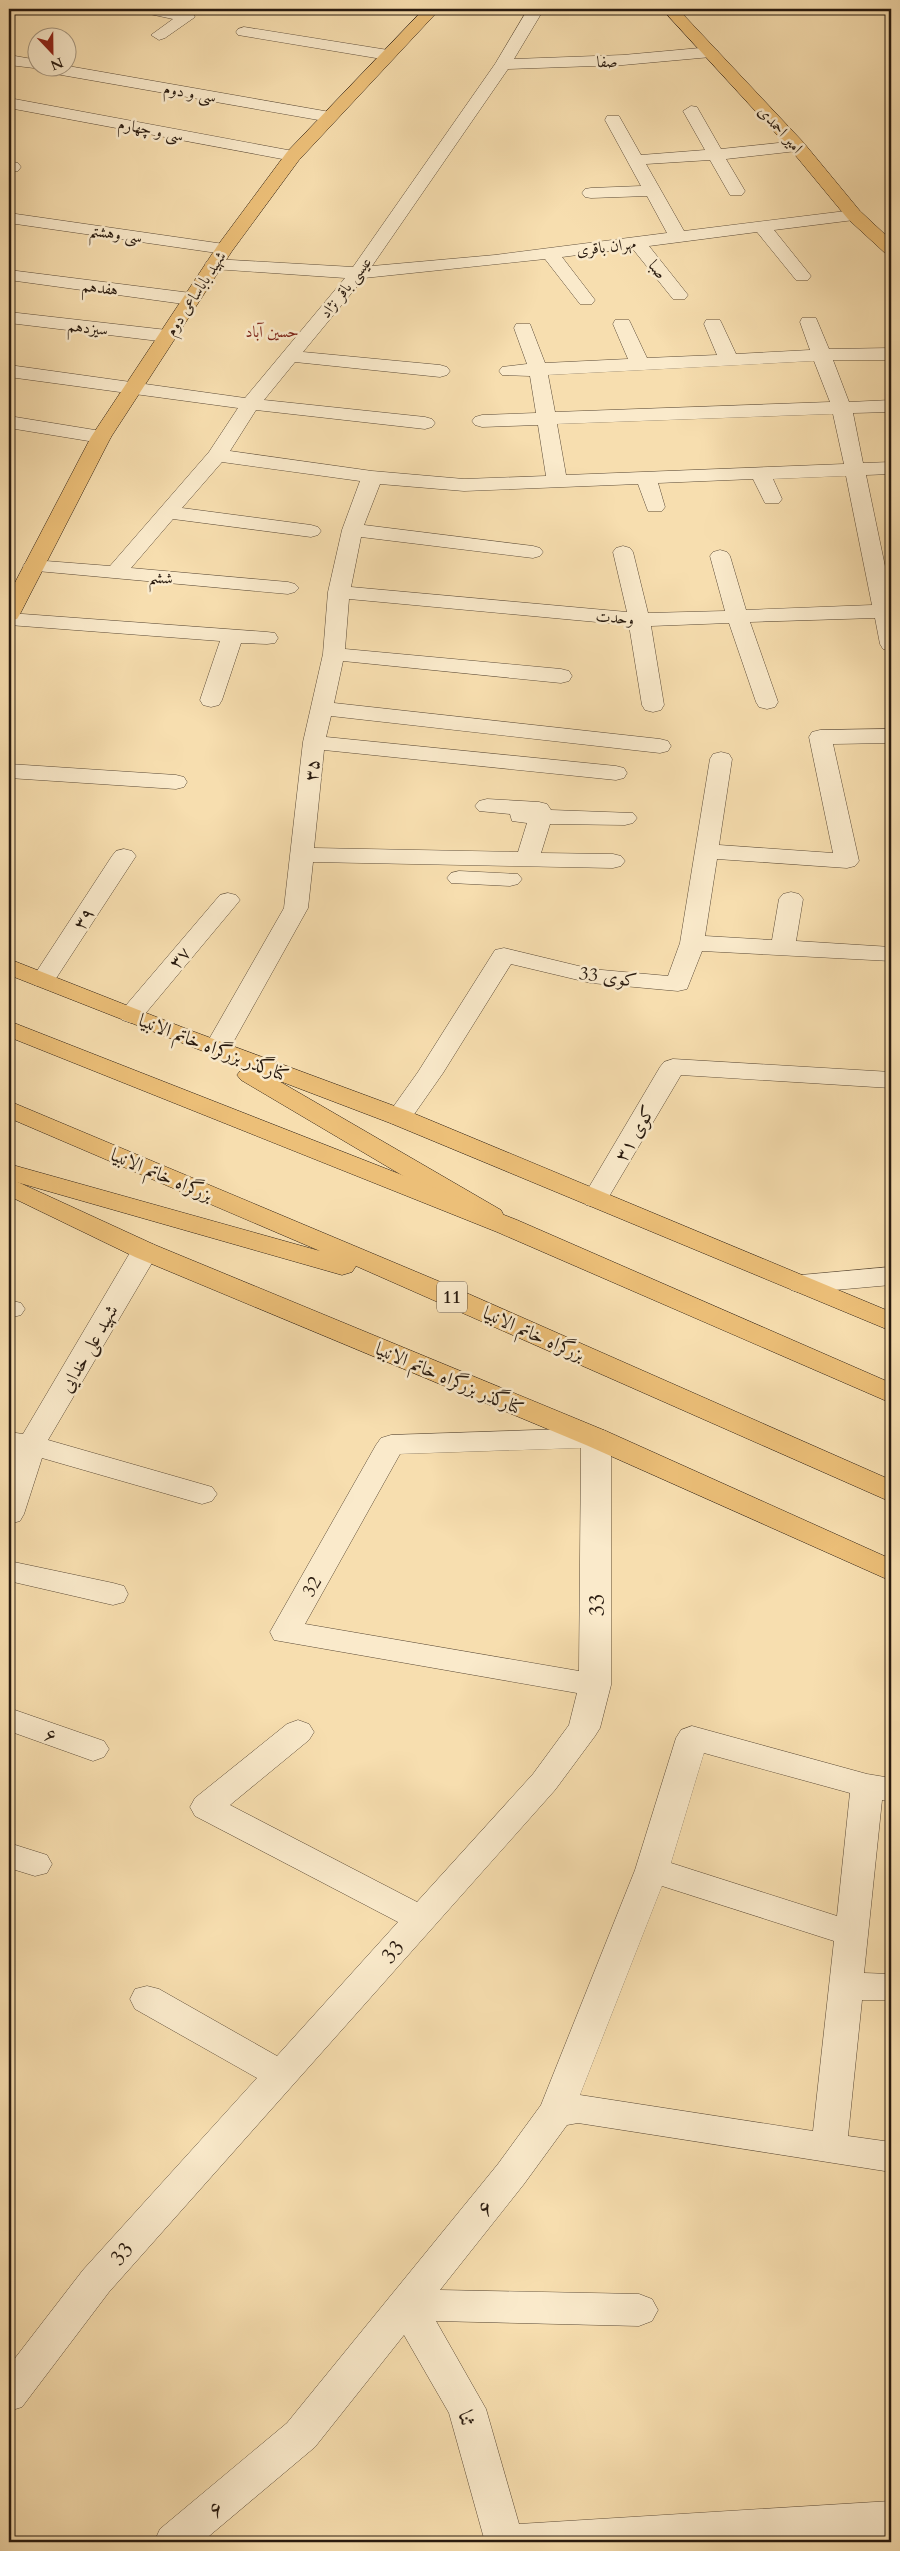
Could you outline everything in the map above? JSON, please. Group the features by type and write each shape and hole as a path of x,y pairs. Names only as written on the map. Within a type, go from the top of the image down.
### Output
{"main road":[{"name":"شهید باباساعی دوم","path":"9,614 101,437 224,248 293,156 432,9"},
{"name":"امیر احمدی","path":"670,9 797,146 854,215 891,249"},
{"name":"کنارگذر بزرگراه خاتم الانبیا","path":"9,966 183,1036 399,1117 891,1322"},
{"path":"9,1028 507,1226 891,1394"},
{"path":"183,1036 507,1226"},
{"name":"بزرگراه خاتم الانبیا","path":"9,1109 452,1297 891,1492"},
{"path":"9,1172 452,1297"},
{"name":"کنارگذر بزرگراه خاتم الانبیا","path":"9,1186 145,1251 596,1438 891,1571"}],"street":[{"path":"146,9 194,13"},
{"name":"عیسی باقر نژاد","path":"116,574 166,512 216,455 250,404 358,273 504,64 536,9"},
{"path":"159,35 194,13"},
{"path":"244,32 388,55"},
{"name":"صفا","path":"504,64 623,60 711,52"},
{"path":"9,60 28,63"},
{"path":"623,60 634,76"},
{"name":"سی و دوم","path":"78,73 330,117"},
{"name":"سی و چهارم","path":"9,103 293,156"},
{"path":"691,111 714,155 736,191"},
{"path":"613,120 678,237"},
{"path":"635,160 714,155 797,146"},
{"path":"591,193 652,191"},
{"name":"مهران باقری","path":"214,264 358,273 550,253 854,215"},
{"name":"سی وهشتم","path":"9,218 224,248"},
{"path":"761,226 802,276"},
{"name":"صبا","path":"636,242 679,295"},
{"path":"550,253 586,300"},
{"name":"هفدهم","path":"9,275 191,299"},
{"name":"سیزدهم","path":"9,317 167,336"},
{"path":"809,322 842,408 887,611 891,644"},
{"path":"622,324 640,364"},
{"path":"712,324 729,360"},
{"path":"524,328 538,369 557,480"},
{"path":"509,371 891,354"},
{"path":"290,356 440,371"},
{"path":"9,371 250,404 424,423"},
{"path":"482,421 891,406"},
{"path":"9,422 101,437"},
{"path":"216,455 372,477 464,485 891,468"},
{"path":"761,474 772,499"},
{"name":"۳۵","path":"217,1048 296,908 314,742 334,654 339,592 352,530 372,477"},
{"path":"646,478 655,507"},
{"path":"166,512 311,531"},
{"path":"352,530 532,552"},
{"path":"623,552 639,620 653,705"},
{"path":"720,556 737,616 767,702"},
{"name":"ششم","path":"33,566 288,588"},
{"name":"وحدت","path":"339,592 639,620 887,611"},
{"path":"9,619 267,638"},
{"path":"211,700 233,635"},
{"path":"334,654 561,676"},
{"path":"323,708 660,746"},
{"path":"708,851 847,861 820,737 891,736"},
{"path":"314,742 616,773"},
{"name":"کوی 33","path":"399,1117 430,1073 504,955 591,976 678,984 692,943 721,759"},
{"path":"9,771 176,782"},
{"path":"487,806 539,809 530,816 514,871"},
{"path":"530,816 625,818"},
{"path":"302,855 514,871"},
{"name":"۳۹","path":"43,980 124,856"},
{"path":"459,878 613,861"},
{"path":"783,949 791,899"},
{"name":"۳۷","path":"131,1015 228,900"},
{"path":"692,943 891,954"},
{"name":"کوی ۳۱","path":"595,1199 673,1067 891,1080"},
{"name":"شهید علی خدایی","path":"9,1514 20,1444 145,1251"},
{"path":"801,1284 891,1276"},
{"name":"33","path":"9,2395 96,2281 544,1782 584,1728 596,1685 596,1438"},
{"name":"32","path":"596,1438 391,1445 285,1632 596,1685"},
{"path":"20,1444 202,1494"},
{"path":"9,1571 113,1594"},
{"name":"۶","path":"9,1719 93,1750"},
{"path":"298,1732 206,1807 421,1919"},
{"name":"۶","path":"174,2542 302,2435 510,2174 556,2112 652,1870 692,1738 879,1788"},
{"path":"829,2148 851,1934 879,1788"},
{"path":"652,1870 851,1934"},
{"path":"846,1986 891,1988"},
{"path":"146,1999 281,2075"},
{"path":"556,2112 578,2109 891,2157"},
{"path":"406,2305 639,2310"},
{"name":"ثنا","path":"406,2305 467,2409 505,2542"},
{"path":"514,2542 851,2532 891,2519"}],"district":[{"name":"حسین آباد","path":"272,331"}]}
